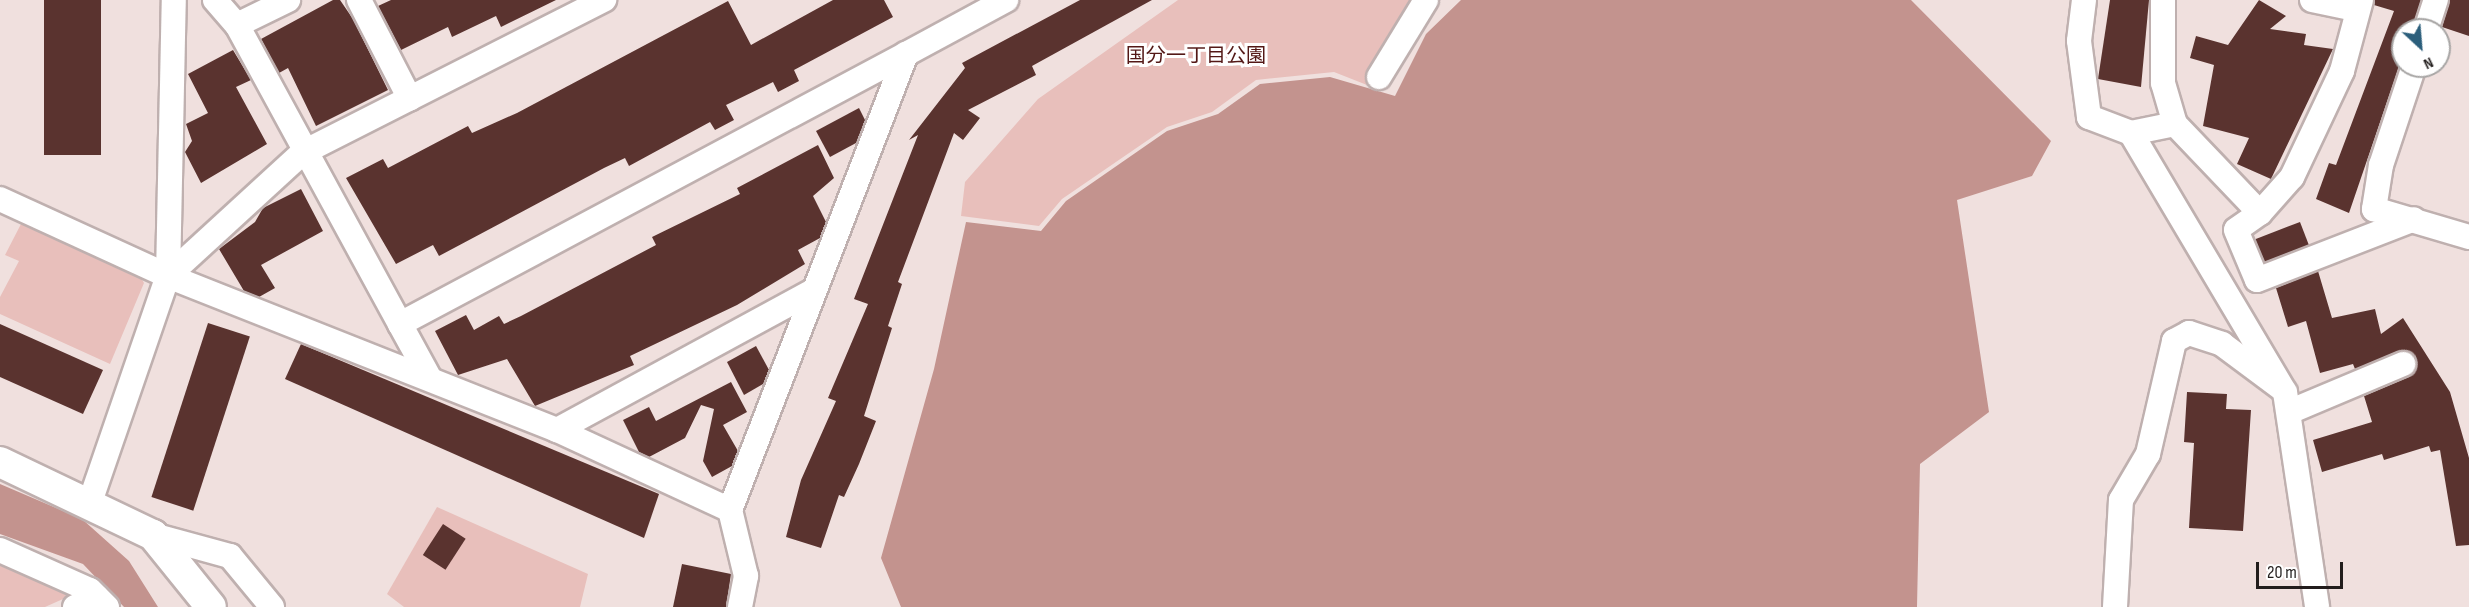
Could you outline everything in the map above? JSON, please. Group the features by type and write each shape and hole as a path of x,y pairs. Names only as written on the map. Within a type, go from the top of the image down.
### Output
{"street":[{"path":"90,502 168,276 174,0"},
{"path":"215,0 237,25 302,153 429,377"},
{"path":"237,25 288,0"},
{"path":"359,0 410,99"},
{"path":"168,276 302,153 604,0"},
{"path":"400,324 1006,0"},
{"path":"1379,77 1426,0"},
{"path":"2084,0 2079,41 2089,117 2131,133 2175,124"},
{"path":"2163,0 2163,83 2175,124 2260,213"},
{"path":"2312,0 2358,4 2337,81 2292,177 2260,213 2236,230 2257,280 2414,219"},
{"path":"2430,18 2436,0"},
{"path":"740,607 746,576 730,510 811,292 906,54"},
{"path":"2410,78 2381,165 2374,209 2469,237"},
{"path":"2131,133 2287,402 2317,607"},
{"path":"0,199 168,276 429,377 557,430 730,510"},
{"path":"557,430 811,292"},
{"path":"2115,607 2121,500 2148,454 2174,341 2188,333 2222,344 2287,402"},
{"path":"2287,402 2403,364"},
{"path":"0,462 90,502 153,534 230,556 272,607"},
{"path":"153,534 211,607"},
{"path":"0,550 102,602"},
{"path":"75,607 102,602"}],"green space":[{"name":"国分一丁目公園","path":"1178,0 1424,0 1402,19 1367,85 1334,72 1256,80 1212,112 1167,127 1062,199 1039,226 961,216 965,182 1038,99"},
{"path":"21,224 137,271 144,283 110,364 0,314 0,297 19,261 5,255"},
{"path":"437,507 588,574 580,607 404,607 387,594"},
{"path":"0,562 72,595 45,607 0,607"}],"shaded area":[{"path":"1461,0 1911,0 2051,141 2032,176 1957,200 1989,412 1920,464 1917,607 901,607 881,558 934,369 966,222 1041,231 1066,201 1167,131 1218,114 1260,84 1330,77 1395,96 1426,34"},
{"path":"0,484 82,519 129,561 158,607 124,607 83,564 0,534"}],"building":[{"path":"44,0 101,0 101,155 44,155"},
{"path":"333,0 340,0 353,19 388,90 316,126 288,68 279,73 261,39"},
{"path":"391,0 556,0 501,27 496,16 452,37 448,27 401,50 378,6"},
{"path":"833,0 884,0 893,17 794,70 799,81 778,92 773,82 726,105 734,120 715,130 710,122 629,166 625,158 439,256 433,245 396,264 346,178 383,159 388,168 468,126 472,133 517,113 728,1 751,45"},
{"path":"1080,0 1152,0 1032,66 1036,75 968,110 980,118 963,140 954,133 898,282 902,284 888,326 892,328 864,416 876,421 859,464 844,497 839,495 821,548 786,537 801,480 836,401 828,398 868,304 854,299 918,135 909,140 965,68 962,63"},
{"path":"2110,0 2149,0 2141,87 2098,79"},
{"path":"2259,0 2286,16 2270,29 2306,34 2304,45 2333,49 2271,179 2237,164 2249,138 2203,126 2214,65 2190,58 2196,36 2228,45"},
{"path":"2375,0 2421,0 2416,18 2391,18 2394,11 2374,5"},
{"path":"2450,0 2469,0 2469,36 2451,30 2451,18 2445,18"},
{"path":"2391,19 2391,78 2395,78 2349,213 2316,199 2329,163 2336,165"},
{"path":"233,50 251,80 236,87 267,144 201,183 185,152 192,141 186,124 208,113 188,74"},
{"path":"859,108 865,120 856,143 830,157 816,131"},
{"path":"818,145 834,178 813,196 826,222 820,238 798,250 805,264 737,305 630,356 634,365 535,406 507,359 458,375 435,331 466,315 474,330 499,316 504,324 521,316 656,245 652,237 740,194 737,188"},
{"path":"301,189 323,231 261,265 275,288 259,297 244,291 219,249 255,222 263,208"},
{"path":"2300,222 2309,245 2264,263 2255,239"},
{"path":"2318,271 2332,318 2375,309 2381,334 2403,318 2450,392 2469,458 2469,545 2456,546 2440,450 2431,452 2429,446 2384,460 2382,454 2322,472 2313,440 2372,422 2364,396 2409,377 2417,365 2404,350 2355,369 2353,364 2320,373 2306,321 2288,327 2276,288"},
{"path":"208,323 250,337 193,511 151,497"},
{"path":"0,324 103,370 83,414 0,377"},
{"path":"301,344 659,494 644,538 285,379"},
{"path":"756,346 769,370 763,384 744,395 727,362"},
{"path":"731,382 747,412 723,425 738,451 732,466 712,477 703,461 714,409 701,405 685,438 649,457 639,452 623,420 649,407 656,421"},
{"path":"2187,392 2227,394 2226,409 2251,410 2243,531 2189,528 2194,443 2184,442"},
{"path":"443,524 466,539 445,570 423,555"},
{"path":"682,564 731,574 726,607 673,607"}]}
